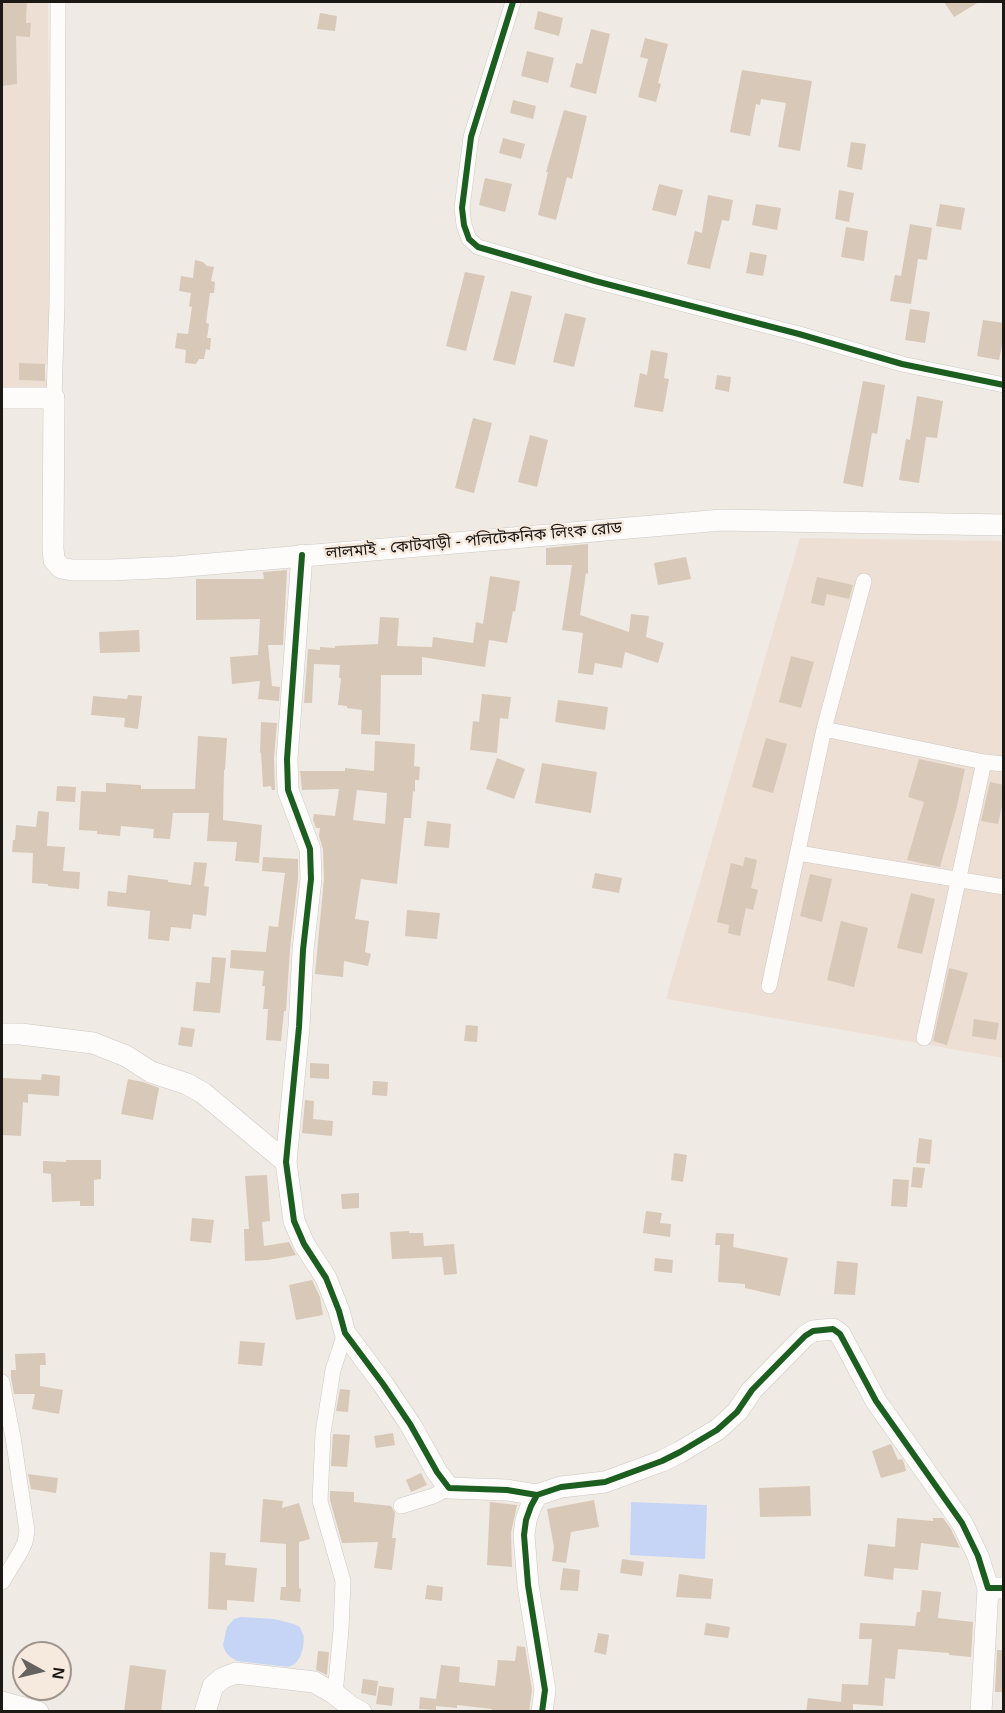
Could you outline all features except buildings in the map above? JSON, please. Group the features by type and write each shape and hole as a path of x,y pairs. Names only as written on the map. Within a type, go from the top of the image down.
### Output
{"street":[{"path":"2,398 54,398 57,304 58,2"},
{"path":"513,2 471,137 462,208 464,225 470,239 478,247 902,364 1004,385"},
{"name":"লালমাই - কোটবাড়ী - পলিটেকনিক লিংক রোড","path":"54,398 54,560 62,568 72,570 175,567 722,520 1004,525"},
{"path":"302,555 287,759 288,790 310,849 311,879 286,1162 294,1221 304,1244 326,1278 345,1333 410,1424 437,1472 449,1488"},
{"path":"769,986 824,729 864,581"},
{"path":"824,729 984,762 1004,764"},
{"path":"924,1038 984,762"},
{"path":"798,853 1004,887"},
{"path":"2,1034 21,1034 93,1043 126,1056 151,1072 187,1084 203,1093 286,1162"},
{"path":"401,1506 433,1496 449,1488 507,1490 537,1495 561,1487 605,1482 662,1461 717,1430 737,1412 752,1390 805,1336 813,1331 833,1329 840,1334 876,1401 962,1523 996,1588 981,1712"},
{"path":"335,1694 343,1581 320,1501 323,1433 333,1370 345,1333"},
{"path":"2,1382 27,1531 21,1551 2,1582"},
{"path":"537,1495 526,1520 524,1534 528,1585 545,1690 542,1712"},
{"path":"206,1712 213,1686 223,1678 236,1673 314,1682 361,1712"},
{"path":"2,1702 38,1712"}],"shaded area":[{"path":"27,2 48,2 51,389 2,389 2,86 17,84 9,55 16,43 4,31 2,34 2,26 16,27 30,37 31,23 26,23","holes":["20,363 49,365 49,381 19,380"]},
{"path":"800,538 1003,541 1003,1058 666,999"}],"water":[{"path":"631,1502 707,1505 705,1559 630,1555"},
{"path":"241,1617 274,1619 300,1627 304,1637 303,1648 295,1664 288,1667 237,1661 229,1656 223,1645 227,1627 234,1619"}],"cycle path":[{"path":"513,2 471,137 462,208 469,239 478,247 902,364 1004,385"},
{"path":"302,555 287,759 288,790 310,849 311,879 286,1162 294,1221 304,1244 326,1278 345,1333 410,1424 437,1472 449,1488 507,1490 537,1495"},
{"path":"542,1712 545,1690 528,1585 524,1535 526,1520 537,1495 561,1487 605,1482 680,1452 717,1430 737,1412 752,1390 805,1336 813,1331 833,1329 840,1334 876,1401 962,1523 978,1556 988,1588 1004,1588"}]}
